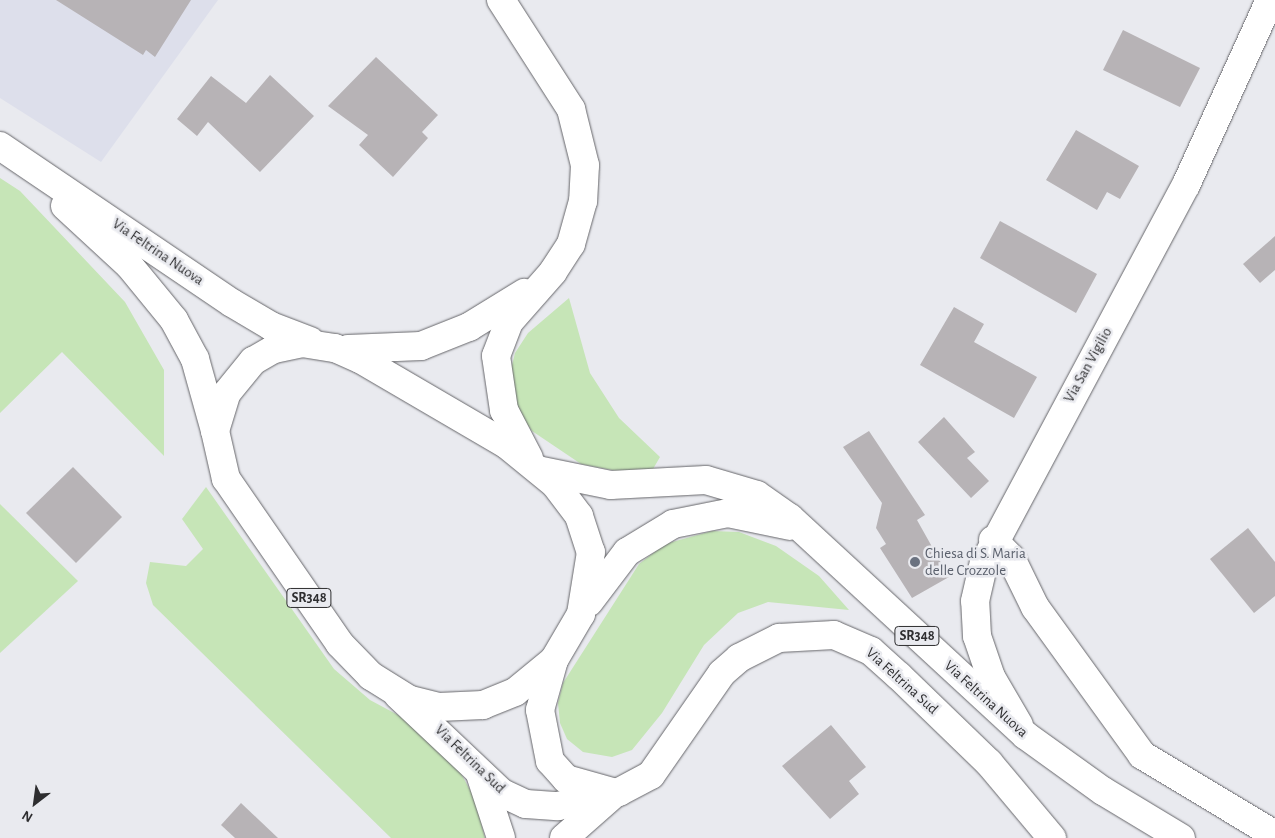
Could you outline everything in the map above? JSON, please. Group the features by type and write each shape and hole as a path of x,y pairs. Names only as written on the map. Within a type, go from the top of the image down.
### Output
{"main road":[{"path":"501,0 560,89 575,118 582,146 585,183 577,226 562,259 509,322 495,363 504,410 538,469"},
{"name":"Via San Vigilio","path":"1025,735 991,677 976,636 978,582 993,540 1186,185 1270,0"},
{"name":"Via Feltrina Nuova","path":"0,147 256,318 329,346"},
{"name":"Via Feltrina Nuova","path":"0,147 99,237 162,302 195,359 215,431"},
{"path":"329,346 388,350 421,346 469,326 546,279"},
{"name":"SR348","path":"288,345 329,346 463,419 538,469 569,500 589,540 590,581 581,614 554,660 515,692 470,707 428,705 389,688 340,644 222,470 215,431 226,394 253,361 288,345"},
{"name":"Via Feltrina Nuova","path":"538,469 611,485 716,481 767,501 809,536 1025,735 1103,791 1181,838"},
{"name":"Via Feltrina Nuova","path":"581,614 627,552 648,535 681,521 735,513 782,524 809,536"},
{"path":"993,540 1006,551 1035,607 1142,755 1275,835"},
{"name":"Via Feltrina Sud","path":"389,688 433,723 480,774 511,798 536,806 568,804 617,792 660,766 722,674 739,658 779,638 821,632 860,645 899,676 989,763 1052,838"},
{"path":"554,660 540,710 550,761 574,783 617,792"},
{"path":"480,774 500,838"},
{"path":"564,838 617,792"}],"shaded area":[{"path":"0,0 218,0 101,162 0,98"}],"green space":[{"path":"0,178 20,191 125,302 164,370 164,456 62,352 0,413"},
{"path":"569,298 590,373 619,418 660,457 653,469 617,471 581,464 532,431 518,412 510,373 515,353 528,333"},
{"path":"206,487 334,669 370,700 411,722 458,768 475,799 485,838 391,838 153,605 146,583 150,562 186,566 203,549 182,519"},
{"path":"0,504 78,581 0,653"},
{"path":"712,531 739,532 776,546 819,576 849,610 768,602 738,613 704,645 662,713 632,750 612,757 583,752 567,739 560,723 558,703 563,683 639,564 665,544"}],"building":[{"path":"56,0 191,0 155,57 146,50 143,55"},
{"path":"1123,30 1200,68 1180,107 1103,70"},
{"path":"376,57 438,115 422,132 428,138 393,177 359,145 368,135 328,106"},
{"path":"270,75 314,116 260,172 208,122 197,136 177,119 211,76 246,103"},
{"path":"1076,130 1139,166 1120,199 1107,192 1097,210 1046,180"},
{"path":"1000,221 1097,274 1076,313 980,258"},
{"path":"1275,236 1275,270 1260,283 1243,264"},
{"path":"954,307 984,324 974,342 1037,377 1014,418 920,365"},
{"path":"944,417 975,452 967,458 989,481 971,498 918,442"},
{"path":"869,431 925,515 917,520 949,577 912,598 880,548 886,544 876,528 882,503 843,447"},
{"path":"73,467 122,517 76,563 26,513"},
{"path":"1248,528 1275,562 1275,596 1254,613 1210,559"},
{"path":"831,725 866,767 849,781 859,794 830,819 782,766"},
{"path":"241,803 278,838 235,838 221,825"}],"place":[{"name":"Chiesa di S. Maria delle Crozzole","path":"915,562"}]}
